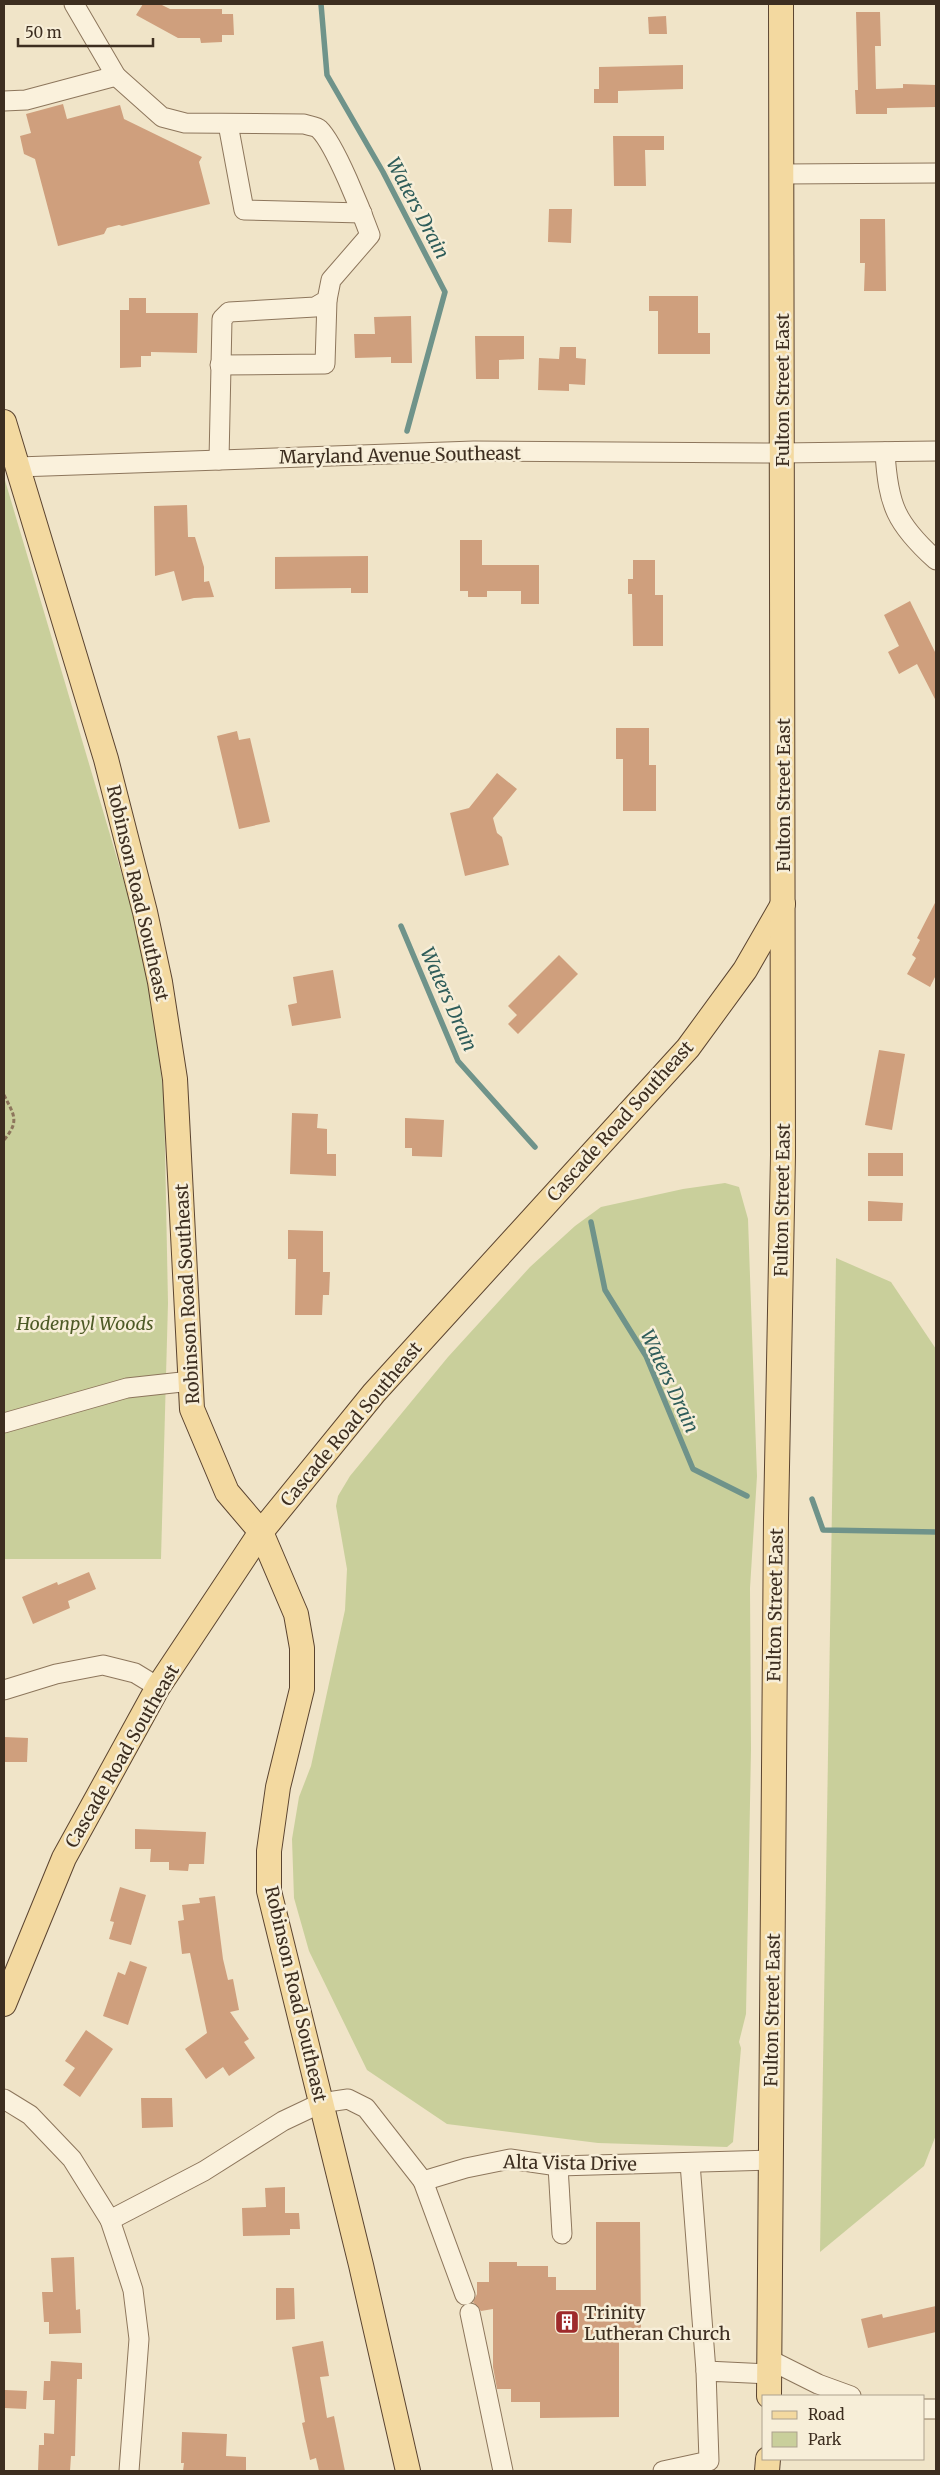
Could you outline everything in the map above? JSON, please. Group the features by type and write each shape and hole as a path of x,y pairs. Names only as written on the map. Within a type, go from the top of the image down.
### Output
{"main road":[{"name":"Fulton Street East","path":"769,2377 784,902 781,453 782,4"},
{"name":"Robinson Road Southeast","path":"4,422 108,769 145,912 164,1001 175,1079 192,1409 227,1492 261,1532 296,1614 302,1648 302,1689 278,1787 269,1851 269,1891 361,2265 408,2471"},
{"name":"Cascade Road Southeast","path":"4,2004 64,1858 158,1687 261,1532 374,1393 688,1048 745,970 784,902"}],"street":[{"path":"74,4 116,76 162,117 185,123 304,124 318,128 329,143 362,213 370,236 331,280 326,300 325,364 220,365"},
{"path":"4,101 26,100 116,76"},
{"path":"228,124 244,210 362,213"},
{"path":"783,174 936,173"},
{"path":"219,460 222,319 229,312 316,307 326,300"},
{"name":"Maryland Avenue Southeast","path":"18,467 474,452 781,453 936,451"},
{"path":"885,452 887,482 892,503 900,522 936,560"},
{"path":"4,1423 127,1388 191,1381"},
{"path":"4,1690 56,1674 103,1665 135,1674 158,1687"},
{"path":"4,2098 30,2115 72,2159 110,2220 133,2290 139,2339 129,2471"},
{"path":"110,2220 204,2171 283,2121 320,2103 348,2099 366,2108 423,2181 468,2304 503,2471"},
{"name":"Alta Vista Drive","path":"423,2181 466,2168 510,2159 558,2166 770,2160"},
{"path":"663,2471 709,2461 706,2371 690,2163"},
{"path":"558,2166 562,2234"},
{"path":"706,2371 818,2384 848,2395"}],"path":[{"path":"4,1095 14,1118 14,1126 4,1140"}],"green space":[{"name":"Hodenpyl Woods","path":"4,477 130,902 152,1000 164,1097 168,1303 161,1559 4,1559"},
{"path":"725,1183 739,1187 748,1219 757,1476 750,1588 751,1750 746,2014 739,2042 741,2048 733,2142 727,2147 598,2143 447,2124 367,2070 309,1951 294,1898 292,1839 299,1797 311,1766 345,1610 347,1569 336,1506 338,1496 350,1476 448,1357 530,1267 575,1226 601,1207 683,1189"},
{"path":"836,1258 891,1282 936,1349 936,2135 924,2166 820,2252"}],"building":[{"path":"143,4 160,4 170,9 222,9 222,14 233,14 234,35 222,35 222,42 201,43 200,38 178,38 136,15"},
{"path":"856,12 880,12 881,46 875,46 876,89 903,88 903,84 936,85 936,107 887,108 887,114 856,114 855,90 858,90"},
{"path":"666,16 667,34 649,34 648,17"},
{"path":"683,65 683,89 618,91 618,103 594,103 594,89 599,89 599,67"},
{"path":"63,104 67,119 120,105 124,119 202,157 199,162 210,204 107,228 104,234 58,246 35,159 24,154 20,136 31,133 26,114"},
{"path":"613,136 664,136 664,150 645,150 646,186 614,186"},
{"path":"549,209 572,209 571,243 548,242"},
{"path":"860,219 885,219 886,291 864,291 865,263 860,263"},
{"path":"649,296 698,296 698,333 710,333 710,354 658,354 658,311 649,311"},
{"path":"129,298 146,298 146,313 198,313 197,353 151,352 151,356 141,356 141,367 120,368 120,310 129,310"},
{"path":"411,316 412,363 391,363 391,357 355,358 354,334 375,334 374,317"},
{"path":"475,336 524,336 524,359 499,360 499,379 476,379"},
{"path":"560,347 576,347 576,358 586,359 585,385 569,384 569,391 538,390 539,358 559,359"},
{"path":"187,505 188,537 195,537 204,567 204,582 209,581 214,597 182,601 174,571 155,576 154,506"},
{"path":"460,540 482,540 482,565 539,565 539,604 521,604 521,591 487,591 487,597 468,597 468,591 460,591"},
{"path":"368,556 368,593 351,593 351,588 275,589 275,557"},
{"path":"633,560 655,560 655,595 663,595 663,646 633,646 632,594 628,594 628,579 633,579"},
{"path":"910,601 936,654 936,701 917,664 899,674 888,652 899,646 884,615"},
{"path":"616,728 649,728 649,765 656,765 656,811 623,811 623,759 616,759"},
{"path":"237,731 239,740 250,738 270,822 239,829 217,736"},
{"path":"497,773 517,789 493,818 497,833 502,837 509,865 465,876 450,813 469,808"},
{"path":"936,901 936,975 930,987 907,974 916,958 912,955 920,940 917,938"},
{"path":"559,955 578,974 518,1034 508,1024 517,1015 508,1006"},
{"path":"333,970 341,1018 292,1026 288,1005 297,1003 293,977"},
{"path":"879,1050 905,1054 892,1130 865,1125"},
{"path":"292,1113 318,1114 317,1128 327,1129 327,1154 336,1154 336,1176 290,1174"},
{"path":"405,1118 444,1120 442,1157 412,1156 412,1148 405,1148"},
{"path":"868,1153 903,1153 903,1176 868,1176"},
{"path":"868,1201 903,1203 902,1221 868,1221"},
{"path":"288,1230 323,1231 323,1272 330,1272 329,1295 323,1295 322,1315 295,1315 296,1259 288,1259"},
{"path":"89,1572 96,1589 68,1601 70,1608 33,1624 22,1597 57,1582 58,1585"},
{"path":"4,1737 28,1738 27,1762 4,1762"},
{"path":"135,1829 206,1832 204,1864 189,1864 188,1871 169,1870 169,1862 150,1862 151,1849 135,1849"},
{"path":"120,1887 146,1895 131,1945 109,1939 114,1922 110,1921"},
{"path":"215,1896 223,1959 228,1980 233,1979 239,2010 230,2012 249,2039 244,2042 255,2058 229,2076 223,2067 206,2079 185,2049 207,2033 190,1953 182,1954 178,1921 184,1920 182,1905 200,1903 199,1898"},
{"path":"130,1961 147,1967 128,2025 103,2016 118,1972 125,1975"},
{"path":"86,2030 113,2049 80,2097 63,2085 75,2068 65,2061"},
{"path":"141,2098 172,2098 173,2127 142,2128"},
{"path":"285,2187 285,2213 299,2213 300,2229 290,2229 290,2235 243,2236 242,2208 266,2207 265,2188"},
{"name":"Trinity Lutheran Church","path":"596,2222 640,2222 641,2330 619,2330 619,2417 540,2418 540,2402 511,2402 511,2389 497,2389 493,2367 493,2309 481,2311 473,2302 477,2294 477,2282 489,2282 489,2262 517,2262 517,2266 548,2266 548,2277 556,2277 556,2290 596,2290"},
{"path":"74,2257 76,2310 80,2309 81,2333 49,2334 49,2322 44,2322 42,2292 53,2292 51,2258"},
{"path":"276,2288 294,2288 295,2319 276,2320"},
{"path":"936,2306 936,2332 868,2348 861,2319 882,2314 883,2318"},
{"path":"323,2341 329,2376 320,2377 327,2418 334,2416 345,2471 319,2471 316,2458 310,2460 302,2423 305,2422 292,2347"},
{"path":"51,2361 82,2363 82,2379 77,2379 75,2456 71,2456 70,2471 38,2471 39,2445 44,2445 44,2433 54,2434 55,2400 43,2400 44,2381 50,2381"},
{"path":"5,2390 27,2391 26,2409 5,2408"},
{"path":"182,2432 227,2434 226,2456 246,2457 246,2471 183,2471 184,2463 181,2463"}],"waterway":[{"name":"Waters Drain","path":"321,4 327,75 383,172 445,292 407,431"},
{"name":"Waters Drain","path":"401,926 458,1061 535,1147"},
{"name":"Waters Drain","path":"591,1222 605,1290 646,1356 693,1469 747,1496"},
{"name":"Waters Drain","path":"812,1499 823,1530 936,1532"}],"place":[{"name":"Trinity Lutheran Church","path":"567,2322"}]}
